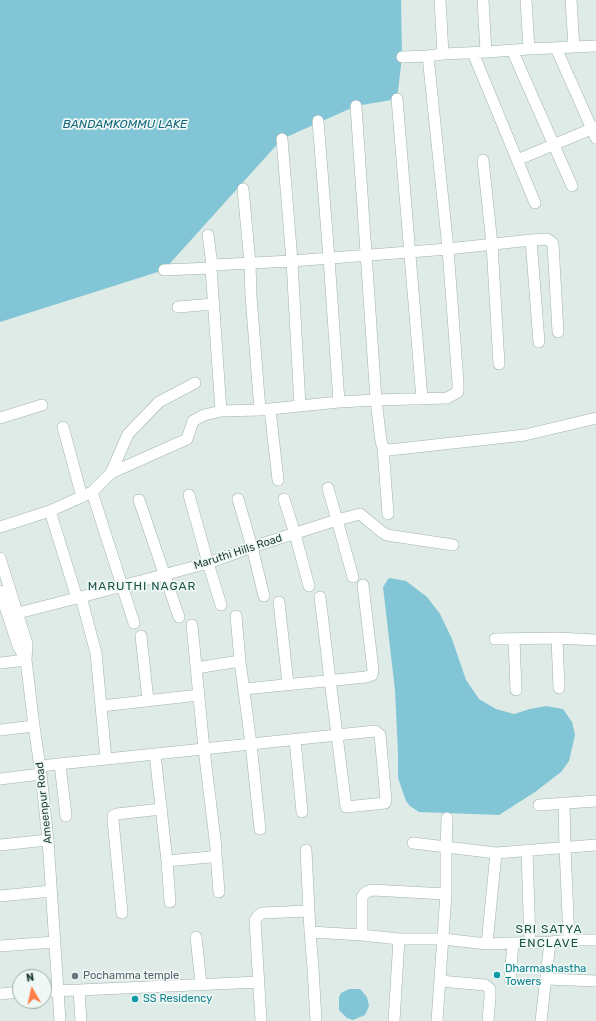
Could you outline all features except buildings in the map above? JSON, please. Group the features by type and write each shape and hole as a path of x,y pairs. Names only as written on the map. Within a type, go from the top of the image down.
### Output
{"street":[{"path":"440,0 443,54"},
{"path":"483,0 486,52"},
{"path":"526,0 529,49"},
{"path":"571,0 574,47"},
{"path":"402,57 596,46"},
{"path":"517,160 554,144 595,132 556,48"},
{"path":"512,50 572,186"},
{"path":"473,53 536,202"},
{"path":"0,527 50,511 87,494 111,473 187,439 193,421 204,415 222,411 265,410 339,402 447,398 458,392 448,249 428,56"},
{"path":"397,99 422,399"},
{"path":"356,106 376,400 383,448 388,514"},
{"path":"318,121 339,402"},
{"path":"282,139 292,262 300,406"},
{"path":"483,160 492,244 499,364"},
{"path":"243,189 250,263 251,296 265,410 278,480"},
{"path":"208,235 212,266 222,411"},
{"path":"164,270 366,256 546,239 553,244 558,332"},
{"path":"531,240 539,342"},
{"path":"178,307 214,304"},
{"path":"111,473 128,434 159,402 195,383"},
{"path":"0,418 42,405"},
{"path":"383,448 389,450 525,435 596,418"},
{"path":"63,427 122,586 134,623"},
{"path":"328,488 353,577"},
{"path":"189,495 221,605"},
{"path":"238,499 264,596"},
{"path":"284,499 295,534 308,586"},
{"path":"140,500 179,617"},
{"path":"50,511 96,652 106,759"},
{"name":"Maruthi Hills Road","path":"18,613 208,563 252,547 360,514 387,535 453,545"},
{"path":"0,558 27,644 26,660 0,663"},
{"path":"244,689 370,676 373,673 363,585"},
{"name":"Ameenpur Road","path":"0,591 3,612 26,660 41,770 48,840 60,1021"},
{"path":"0,779 41,770 60,764 337,735 375,732 380,735 386,800 384,803 346,807 337,735 330,680 320,597"},
{"path":"278,602 288,684"},
{"path":"236,616 260,829"},
{"path":"192,625 204,749 216,848 219,892"},
{"path":"141,636 148,700"},
{"path":"514,638 516,690"},
{"path":"557,638 559,688"},
{"path":"495,639 557,638 596,640"},
{"path":"196,668 240,661"},
{"path":"101,706 199,695"},
{"path":"0,730 34,726"},
{"path":"295,740 302,812"},
{"path":"155,754 170,902"},
{"path":"60,764 66,816"},
{"path":"539,805 596,801"},
{"path":"564,804 569,940"},
{"path":"122,913 113,816 117,814 161,809"},
{"path":"439,1021 440,981 446,894 447,818"},
{"path":"0,845 48,840"},
{"path":"413,843 496,853 596,845"},
{"path":"306,850 308,911 316,1021"},
{"path":"527,850 530,943"},
{"path":"487,944 496,853"},
{"path":"167,861 210,857 216,854"},
{"path":"0,896 51,891"},
{"path":"362,934 362,897 368,891 446,894"},
{"path":"261,1021 255,920 262,913 308,911"},
{"path":"310,932 362,934 399,938 443,939 487,944 596,940"},
{"path":"196,937 201,984"},
{"path":"394,1021 399,938"},
{"path":"0,946 54,942"},
{"path":"541,1021 547,979 550,942"},
{"path":"510,979 514,944"},
{"path":"547,979 596,981"},
{"path":"440,981 485,985 490,989 488,1021"},
{"path":"52,990 259,982"},
{"path":"79,990 81,1021"},
{"path":"0,994 12,993"}],"water":[{"name":"BANDAMKOMMU LAKE","path":"0,0 401,0 402,57 397,99 356,106 282,139 164,270 0,322"},
{"path":"389,578 406,581 427,597 440,614 452,639 466,680 479,699 496,709 514,714 546,706 563,709 572,722 575,735 569,761 561,772 535,792 499,815 419,812 410,806 406,801 398,778 395,690 383,587"},
{"path":"349,989 360,989 367,997 369,1006 365,1015 353,1020 347,1018 339,1010 339,997 341,993"}],"place":[{"name":"Dharmashastha Towers","path":"497,975"},
{"name":"Pochamma temple","path":"75,976"},
{"name":"SS Residency","path":"135,999"}],"district":[{"name":"MARUTHI NAGAR","path":"142,587"},
{"name":"SRI SATYA ENCLAVE","path":"549,937"}]}
